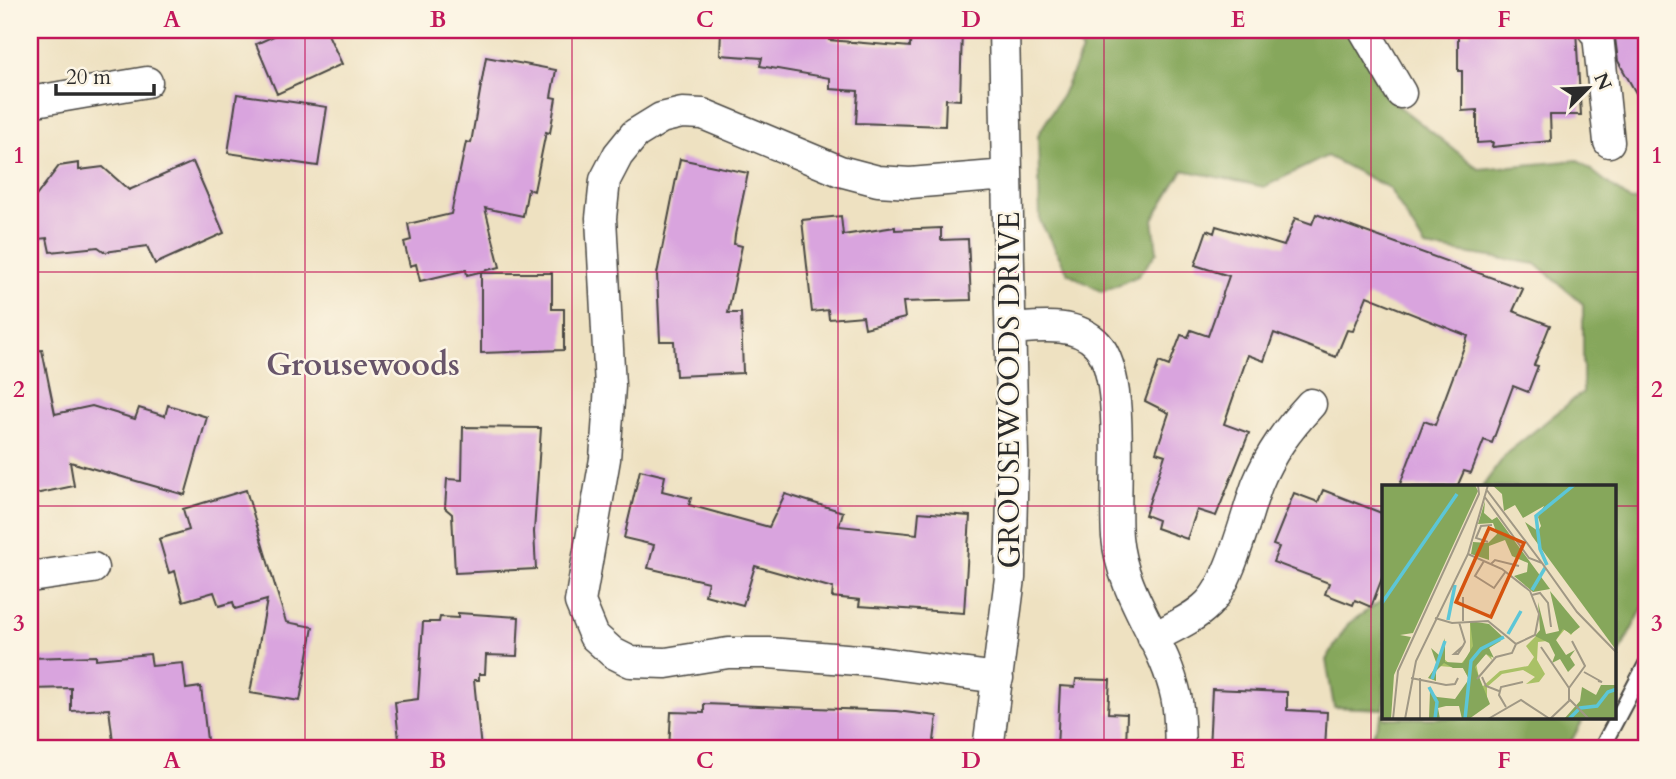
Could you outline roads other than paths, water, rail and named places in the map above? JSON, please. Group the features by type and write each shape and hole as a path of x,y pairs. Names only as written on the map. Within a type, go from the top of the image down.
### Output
{"street":[{"name":"GROUSEWOODS DRIVE","path":"988,749 1010,578 1013,456 1004,30"},
{"path":"1364,30 1401,93"},
{"path":"1593,30 1598,35 1609,142"},
{"path":"30,102 147,82"},
{"path":"998,678 871,662 769,653 729,653 666,663 631,662 612,653 594,636 580,602 605,459 610,386 601,218 605,180 618,155 635,134 661,118 682,113 703,114 840,172 878,181 910,183 1007,175"},
{"path":"1011,329 1064,328 1098,344 1117,400 1114,480 1117,540 1132,597 1153,638 1177,697 1180,749"},
{"path":"1153,638 1193,616 1210,603 1233,557 1272,453 1285,432 1311,404"},
{"path":"30,577 93,568"}],"lane":[{"path":"1601,749 1646,664"}],"district":[{"name":"Grousewoods","path":"363,364"}]}
